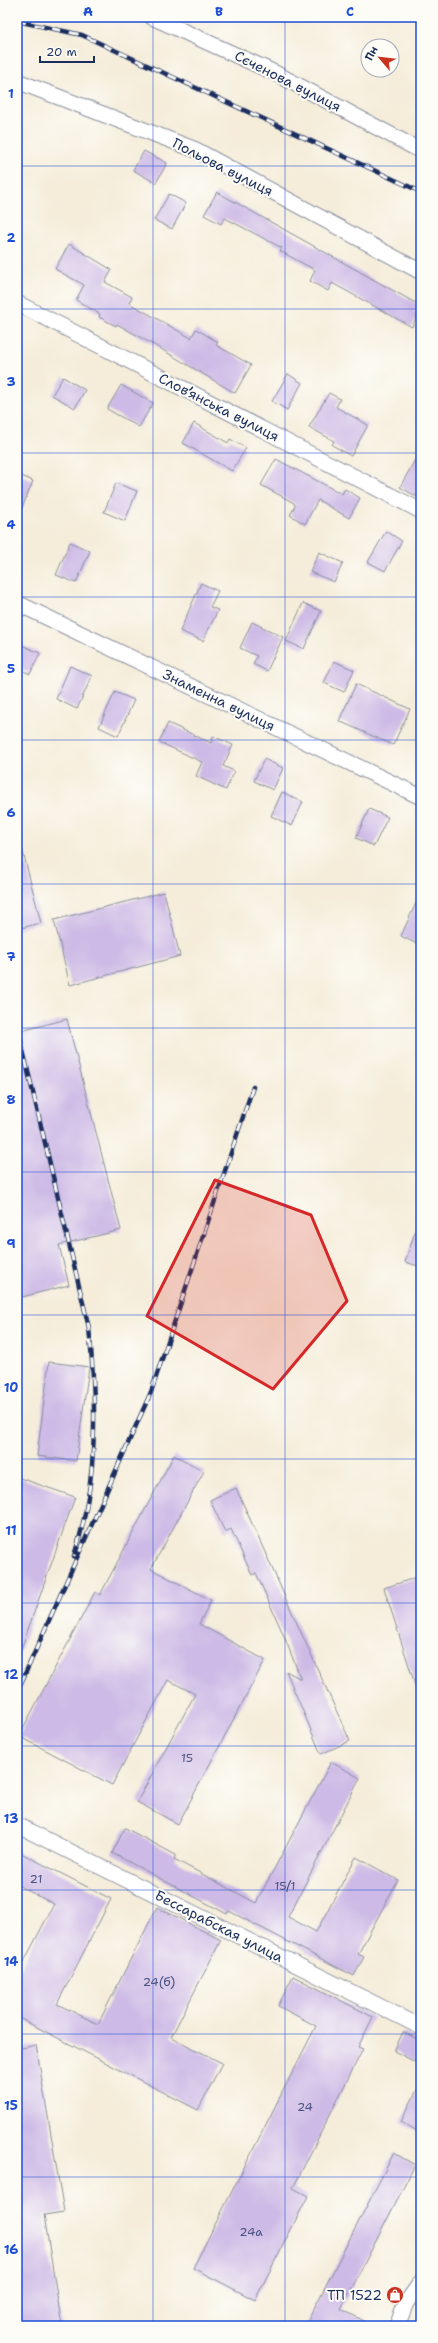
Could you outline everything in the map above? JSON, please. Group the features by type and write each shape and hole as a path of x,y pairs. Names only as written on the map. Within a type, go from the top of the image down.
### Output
{"street":[{"name":"Сєченова вулиця","path":"152,17 275,72 421,151"},
{"name":"Польова вулиця","path":"17,81 196,150 421,272"},
{"name":"Слов’янська вулиця","path":"17,303 421,511"},
{"name":"Знаменна вулиця","path":"17,603 421,797"},
{"name":"Бессарабская улица","path":"17,1825 421,2027"},
{"path":"397,2326 406,2303 421,2282"}],"highlighted area":[{"path":"215,1180 311,1215 347,1301 273,1389 147,1316"}],"building":[{"path":"144,151 167,163 156,183 133,170"},
{"path":"217,192 421,306 412,327 332,283 328,291 310,281 315,270 280,251 282,248 225,218 221,224 204,215"},
{"path":"169,194 186,203 172,229 154,220"},
{"path":"69,244 112,270 105,282 132,297 129,303 191,338 196,329 218,342 216,345 251,365 235,393 117,324 116,326 99,317 100,314 76,300 84,285 55,269"},
{"path":"288,374 302,383 287,410 272,401"},
{"path":"63,377 85,390 75,408 52,395"},
{"path":"121,385 153,403 139,427 107,409"},
{"path":"329,393 340,399 336,407 368,425 351,456 332,445 334,441 309,427"},
{"path":"194,423 228,443 230,439 246,448 232,471 183,443"},
{"path":"421,449 421,499 400,487"},
{"path":"276,459 342,494 345,489 360,498 349,518 318,500 305,524 290,515 295,506 294,503 261,485"},
{"path":"17,474 33,481 17,520"},
{"path":"116,483 137,491 125,521 104,512"},
{"path":"386,531 402,541 385,571 368,562"},
{"path":"70,542 90,551 76,583 56,575"},
{"path":"319,552 343,563 334,582 310,572"},
{"path":"201,583 218,591 210,607 218,610 203,641 180,631"},
{"path":"303,603 321,611 304,649 286,641"},
{"path":"252,622 283,637 267,671 253,664 257,656 240,648"},
{"path":"17,643 40,653 30,674 17,668"},
{"path":"334,661 354,670 344,692 324,683"},
{"path":"70,666 92,676 77,709 56,699"},
{"path":"356,684 410,709 393,745 339,721"},
{"path":"115,692 134,700 118,736 99,727"},
{"path":"168,723 211,743 213,736 233,745 223,766 234,771 226,790 196,776 202,762 159,742"},
{"path":"264,759 283,768 273,790 254,781"},
{"path":"282,792 303,802 292,826 271,816"},
{"path":"369,809 388,817 374,846 356,838"},
{"path":"22,848 41,923 17,929 17,849"},
{"path":"164,892 180,956 70,985 54,920"},
{"path":"421,892 421,946 401,936"},
{"path":"67,1019 121,1230 59,1245 69,1285 22,1297 17,1279 17,1032"},
{"path":"418,1223 421,1223 421,1267 405,1262"},
{"path":"49,1362 89,1367 76,1461 37,1456"},
{"path":"174,1455 204,1471 151,1569 211,1600 199,1624 265,1660 178,1824 137,1802 195,1694 168,1680 112,1785 19,1736 95,1592 100,1595"},
{"path":"17,1477 75,1497 19,1655 17,1655"},
{"path":"236,1488 350,1741 321,1754 286,1671 301,1679 284,1636 256,1573 252,1575 231,1529 225,1532 210,1500"},
{"path":"421,1576 421,1693 418,1694 384,1588"},
{"path":"331,1762 360,1778 288,1917 316,1932 356,1857 398,1880 358,1954 364,1957 354,1976 229,1911 227,1914 112,1853 125,1828 176,1855 174,1859 256,1903"},
{"path":"17,1851 111,1899 57,2004 98,2024 157,1907 221,1940 171,2037 222,2063 198,2110 17,2017 17,1975 54,1904 17,1885"},
{"path":"293,1976 373,2017 358,2047 363,2049 293,2188 308,2196 255,2300 193,2268 316,2026 278,2006"},
{"path":"403,2032 421,2041 421,2065 394,2051"},
{"path":"36,2045 64,2212 44,2215 62,2326 18,2326 17,2317 17,2049"},
{"path":"421,2082 421,2133 401,2122"},
{"path":"394,2153 415,2165 341,2309 374,2326 305,2326"}],"railway":[{"path":"17,21 82,35 421,192"},
{"path":"17,1025 89,1328 92,1356 94,1443 88,1500 74,1556"},
{"path":"21,1683 151,1392 253,1087"}],"place":[{"name":"ТП 1522","path":"395,2295"}]}
